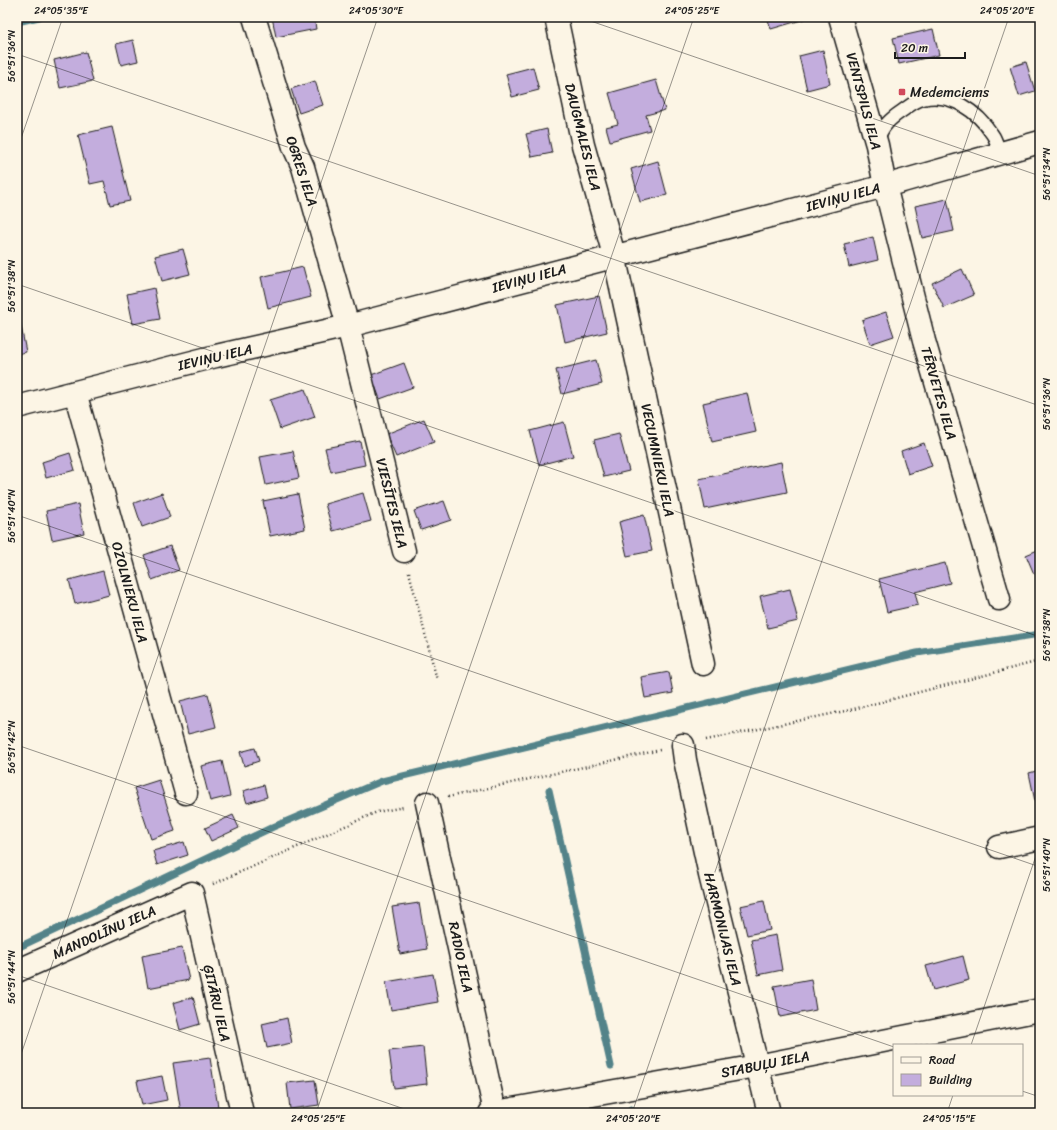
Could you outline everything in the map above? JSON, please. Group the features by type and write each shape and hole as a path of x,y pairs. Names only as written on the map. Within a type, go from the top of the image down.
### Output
{"street":[{"name":"OGRES IELA","path":"254,17 294,147 302,167 348,326"},
{"name":"DAUGMALES IELA","path":"556,17 583,145 614,255"},
{"name":"VENTSPILS IELA","path":"840,17 877,145 885,186"},
{"name":"IEVIŅU IELA","path":"17,407 348,326 614,255 885,186 1040,142"},
{"name":"TĒRVETES IELA","path":"885,186 924,341 999,599"},
{"name":"VECUMNIEKU IELA","path":"614,255 703,664"},
{"name":"VIESĪTES IELA","path":"348,326 404,551"},
{"name":"OZOLNIEKU IELA","path":"75,392 186,793"},
{"name":"HARMONIJAS IELA","path":"683,745 710,875 769,1113"},
{"name":"RADIO IELA","path":"427,803 492,1113"},
{"path":"999,847 1040,838"},
{"name":"MANDOLĪNU IELA","path":"17,971 192,893"},
{"name":"ĢITĀRU IELA","path":"192,893 242,1113"},
{"name":"STABUĻU IELA","path":"492,1113 757,1066 1040,1010"}],"lane":[{"path":"877,145 880,133 887,123 900,112 922,99 940,97 955,101 970,109 993,134 1000,154"}],"path":[{"name":"VIESĪTES IELA","path":"404,551 437,680"},
{"path":"192,893 377,812 427,803 471,790 850,710 1040,661"}],"building":[{"path":"272,17 314,17 316,29 276,37"},
{"path":"767,17 805,17 805,19 771,29"},
{"path":"933,29 939,55 899,64 893,38"},
{"path":"133,40 138,61 121,65 116,44"},
{"path":"823,50 830,84 807,90 799,56"},
{"path":"86,52 93,81 60,88 54,60"},
{"path":"1026,62 1035,91 1019,96 1010,67"},
{"path":"533,67 539,90 512,97 506,74"},
{"path":"656,80 665,110 646,115 650,130 610,141 606,127 618,124 609,93"},
{"path":"315,81 323,105 299,113 291,89"},
{"path":"112,127 130,201 110,205 104,181 90,184 78,135"},
{"path":"547,129 552,153 532,157 526,134"},
{"path":"658,161 667,195 640,202 631,169"},
{"path":"947,199 954,231 922,238 915,206"},
{"path":"873,237 878,260 849,267 844,244"},
{"path":"183,249 190,274 162,281 155,256"},
{"path":"303,267 311,297 268,308 261,277"},
{"path":"962,269 974,295 944,308 932,283"},
{"path":"154,288 160,319 133,324 127,294"},
{"path":"599,296 607,332 565,342 557,305"},
{"path":"886,312 894,336 870,344 862,320"},
{"path":"17,321 20,321 26,352 17,354"},
{"path":"596,360 602,384 562,394 556,370"},
{"path":"404,363 413,387 380,399 371,375"},
{"path":"305,389 315,417 280,429 270,400"},
{"path":"747,393 756,432 712,442 703,403"},
{"path":"424,419 434,442 396,457 386,434"},
{"path":"564,422 573,456 539,465 530,431"},
{"path":"619,434 629,471 604,477 594,440"},
{"path":"360,441 365,465 331,472 325,448"},
{"path":"924,443 932,466 908,474 901,451"},
{"path":"293,451 299,478 266,485 260,457"},
{"path":"70,453 75,470 46,478 42,462"},
{"path":"781,462 787,492 705,509 699,479"},
{"path":"162,493 170,517 142,527 134,503"},
{"path":"363,493 371,521 333,531 325,504"},
{"path":"298,494 305,529 270,536 263,501"},
{"path":"444,501 451,520 421,530 414,511"},
{"path":"78,504 84,533 52,540 46,511"},
{"path":"644,515 652,551 627,556 619,522"},
{"path":"170,546 179,570 152,580 144,555"},
{"path":"1040,549 1040,571 1034,574 1026,555"},
{"path":"945,563 950,583 915,592 918,605 887,612 879,579"},
{"path":"103,571 109,595 75,604 69,580"},
{"path":"790,589 798,621 768,628 760,596"},
{"path":"669,672 673,693 645,698 641,677"},
{"path":"208,694 216,727 188,734 180,701"},
{"path":"255,748 259,761 244,766 240,752"},
{"path":"222,761 230,796 210,801 201,766"},
{"path":"1040,770 1040,805 1036,806 1029,773"},
{"path":"159,780 175,831 151,839 134,788"},
{"path":"264,785 267,797 247,803 243,791"},
{"path":"233,815 239,828 211,841 205,828"},
{"path":"184,842 188,855 157,865 153,851"},
{"path":"764,901 770,930 747,935 740,906"},
{"path":"419,903 427,949 400,954 392,907"},
{"path":"776,935 782,970 758,975 751,940"},
{"path":"182,948 189,980 148,988 142,956"},
{"path":"963,956 969,980 933,990 926,966"},
{"path":"433,974 438,1002 391,1010 386,982"},
{"path":"811,979 816,1010 780,1017 774,986"},
{"path":"193,997 200,1024 180,1030 173,1003"},
{"path":"287,1018 292,1043 267,1048 262,1024"},
{"path":"423,1047 427,1084 394,1088 389,1051"},
{"path":"210,1058 219,1113 181,1113 173,1063"},
{"path":"162,1076 167,1100 142,1105 137,1081"},
{"path":"315,1080 319,1105 290,1109 287,1083"}],"waterway":[{"path":"17,22 39,17"},
{"path":"17,948 273,827 382,781 917,653 1040,634"},
{"path":"549,790 611,1066"},
{"path":"631,1109 632,1113"}],"place":[{"name":"Medemciems","path":"902,92"}]}
